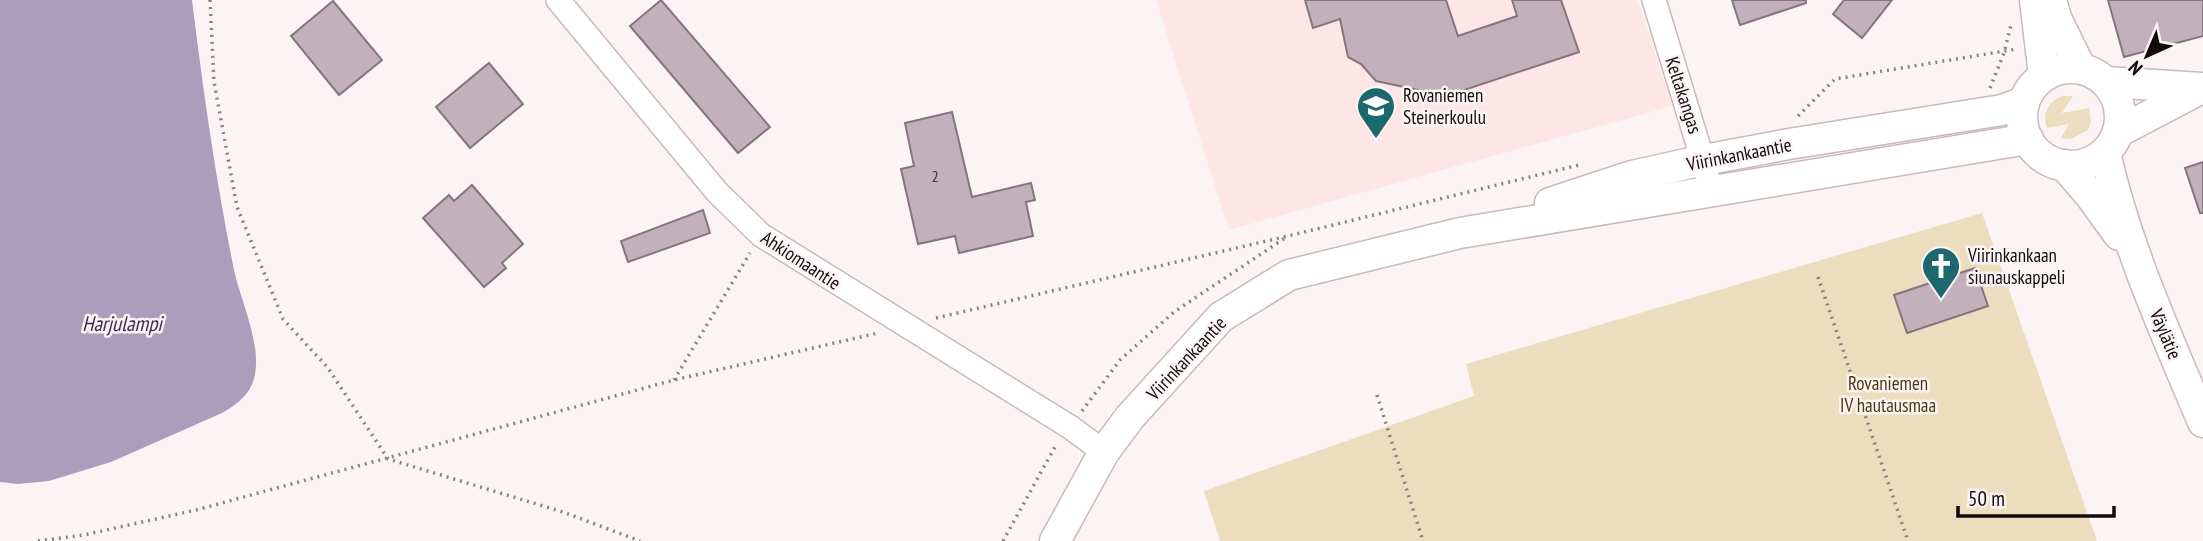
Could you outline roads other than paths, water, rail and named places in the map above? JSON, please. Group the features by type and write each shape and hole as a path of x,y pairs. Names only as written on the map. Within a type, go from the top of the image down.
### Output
{"street":[{"name":"Ahkiomaantie","path":"558,0 717,192 761,235 1070,427 1104,452"},
{"name":"Keltakangas","path":"1654,0 1704,160 1711,191"},
{"path":"2035,0 2044,76"},
{"path":"2051,0 2056,18 2093,75 2113,90 2120,110 2111,142"},
{"path":"2068,68 2093,75 2202,89 2111,142 2086,163 2064,165 2049,161 2036,151 2023,127 2024,103 2032,87 2044,76 2068,68"},
{"name":"Viirinkankaantie","path":"1460,233 1632,176 1803,141 2002,110 2024,103"},
{"name":"Viirinkankaantie","path":"1055,541 1104,452 1130,417 1222,317 1289,275 1460,233 2028,139"},
{"name":"Väylätie","path":"2111,142 2115,196 2146,285 2203,422"},
{"name":"Väylätie","path":"2064,165 2113,225 2146,285"}],"water":[{"name":"Harjulampi","path":"0,0 192,0 221,203 234,270 253,336 256,362 253,381 247,392 239,402 222,413 111,462 49,481 18,484 0,482"}],"place":[{"name":"Rovaniemen Steinerkoulu","path":"1376,140"},
{"name":"Viirinkankaan siunauskappeli","path":"1941,300"}],"park label":[{"name":"Rovaniemen IV hautausmaa","path":"1888,394"}]}
